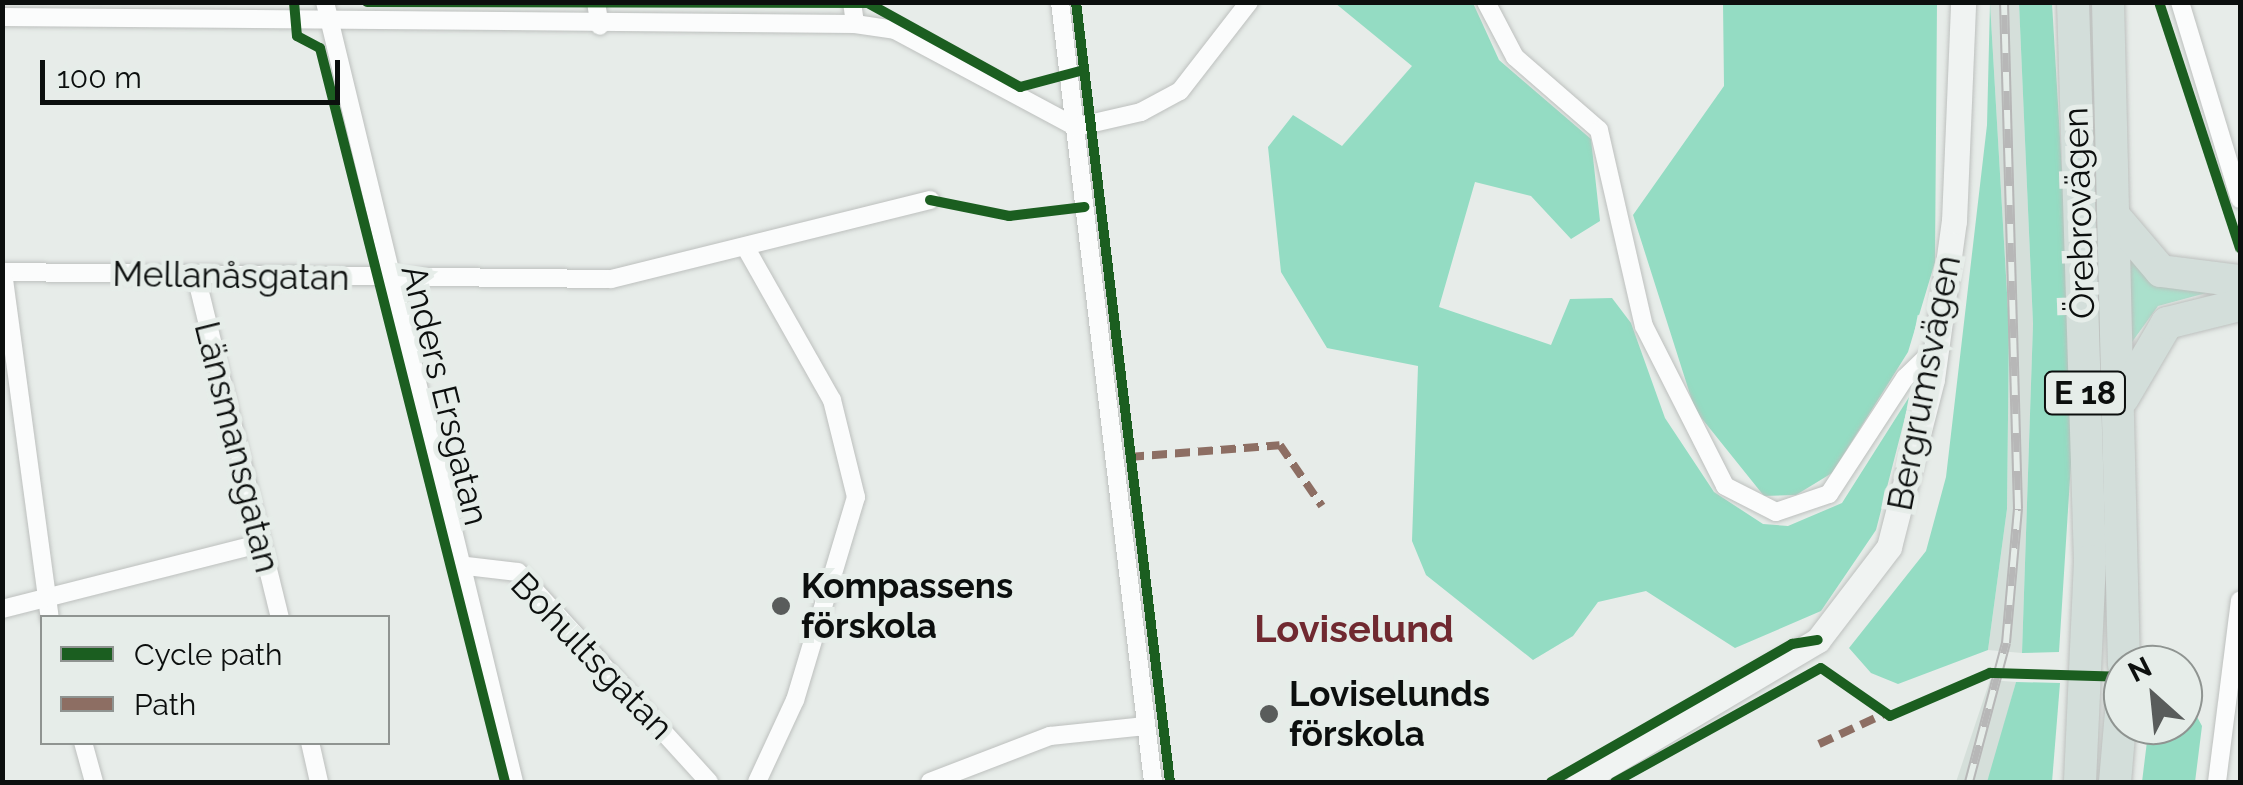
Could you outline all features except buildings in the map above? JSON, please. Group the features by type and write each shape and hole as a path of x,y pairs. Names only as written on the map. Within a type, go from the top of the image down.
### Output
{"highway":[{"name":"Örebrovägen","path":"2073,2 2090,561 2080,782"},
{"name":"Örebrovägen","path":"2108,2 2124,645"},
{"path":"2115,217 2171,276 2240,282"},
{"name":"E 18","path":"2120,402 2166,323 2240,305"},
{"path":"2115,782 2118,745"}],"street":[{"path":"596,2 600,26"},
{"path":"852,2 855,24"},
{"path":"1060,2 1153,782"},
{"path":"2,17 50,10 326,10 600,26 855,24 894,30 1076,126 1142,112 1180,91 1249,2"},
{"path":"1486,2 1515,57 1600,130 1644,326 1725,486 1776,512 1829,494 1904,378 1936,348"},
{"name":"Bergrumsvägen","path":"1580,782 1788,662 1846,614 1903,506 1936,348 1954,220 1964,2"},
{"path":"2180,2 2240,198"},
{"name":"Anders Ersgatan","path":"326,10 388,278 514,782"},
{"name":"Mellanåsgatan","path":"3,272 611,279 747,250 930,200"},
{"path":"747,250 832,400 856,497 795,700 757,782"},
{"path":"3,272 48,610"},
{"name":"Länsmansgatan","path":"196,276 279,615"},
{"path":"2,608 48,610 259,544"},
{"name":"Bohultsgatan","path":"458,565 500,563 518,572 709,782"},
{"path":"2217,782 2240,600"},
{"path":"930,782 1010,747 1144,726"},
{"path":"84,745 94,782"},
{"path":"311,745 320,782"}],"shaded area":[{"path":"2019,2 2033,324 2022,653 1988,650 2007,509 2009,327 1990,3"},
{"path":"1990,680 2016,682 1992,769 1987,782 1956,782"}],"green space":[{"path":"1335,3 1473,3 1499,60 1591,139 1600,221 1571,239 1531,196 1475,182 1439,307 1551,345 1570,299 1612,298 1631,323 1665,418 1714,492 1763,524 1788,526 1842,503 1911,394 1876,530 1821,611 1735,648 1646,591 1598,602 1573,636 1533,660 1426,575 1412,541 1418,366 1327,348 1281,272 1268,147 1293,115 1342,146 1412,66"},
{"path":"1723,3 1937,3 1935,262 1908,352 1832,473 1796,495 1764,496 1695,410 1633,215 1724,86"},
{"path":"1990,3 2009,327 2007,509 1988,650 1898,684 1871,673 1849,648 1926,551 1946,477 1987,125"},
{"path":"2019,3 2052,3 2073,431 2059,652 2022,653 2033,324"},
{"path":"2126,243 2221,289 2158,306 2132,342"},
{"path":"2016,682 2060,683 2052,782 1987,782"},
{"path":"2147,745 2200,745 2195,782 2142,782"}],"railway":[{"path":"1969,782 2006,643 2018,509 2004,2"}],"marked path":[{"path":"1129,457 1280,445 1322,506"},
{"path":"1819,744 1884,714"}],"cycle path":[{"path":"294,2 297,36 320,48 505,782"},
{"path":"367,2 868,3 1020,87 1084,70"},
{"path":"1076,2 1170,782"},
{"path":"2159,2 2240,248"},
{"path":"930,200 1009,216 1084,207"},
{"path":"1551,782 1792,644 1818,640"},
{"path":"1615,782 1821,668 1890,716 1990,673 2103,676"}],"place":[{"name":"Kompassens förskola","path":"781,606"},
{"name":"Loviselunds förskola","path":"1269,714"}],"district":[{"name":"Loviselund","path":"1354,629"}]}
